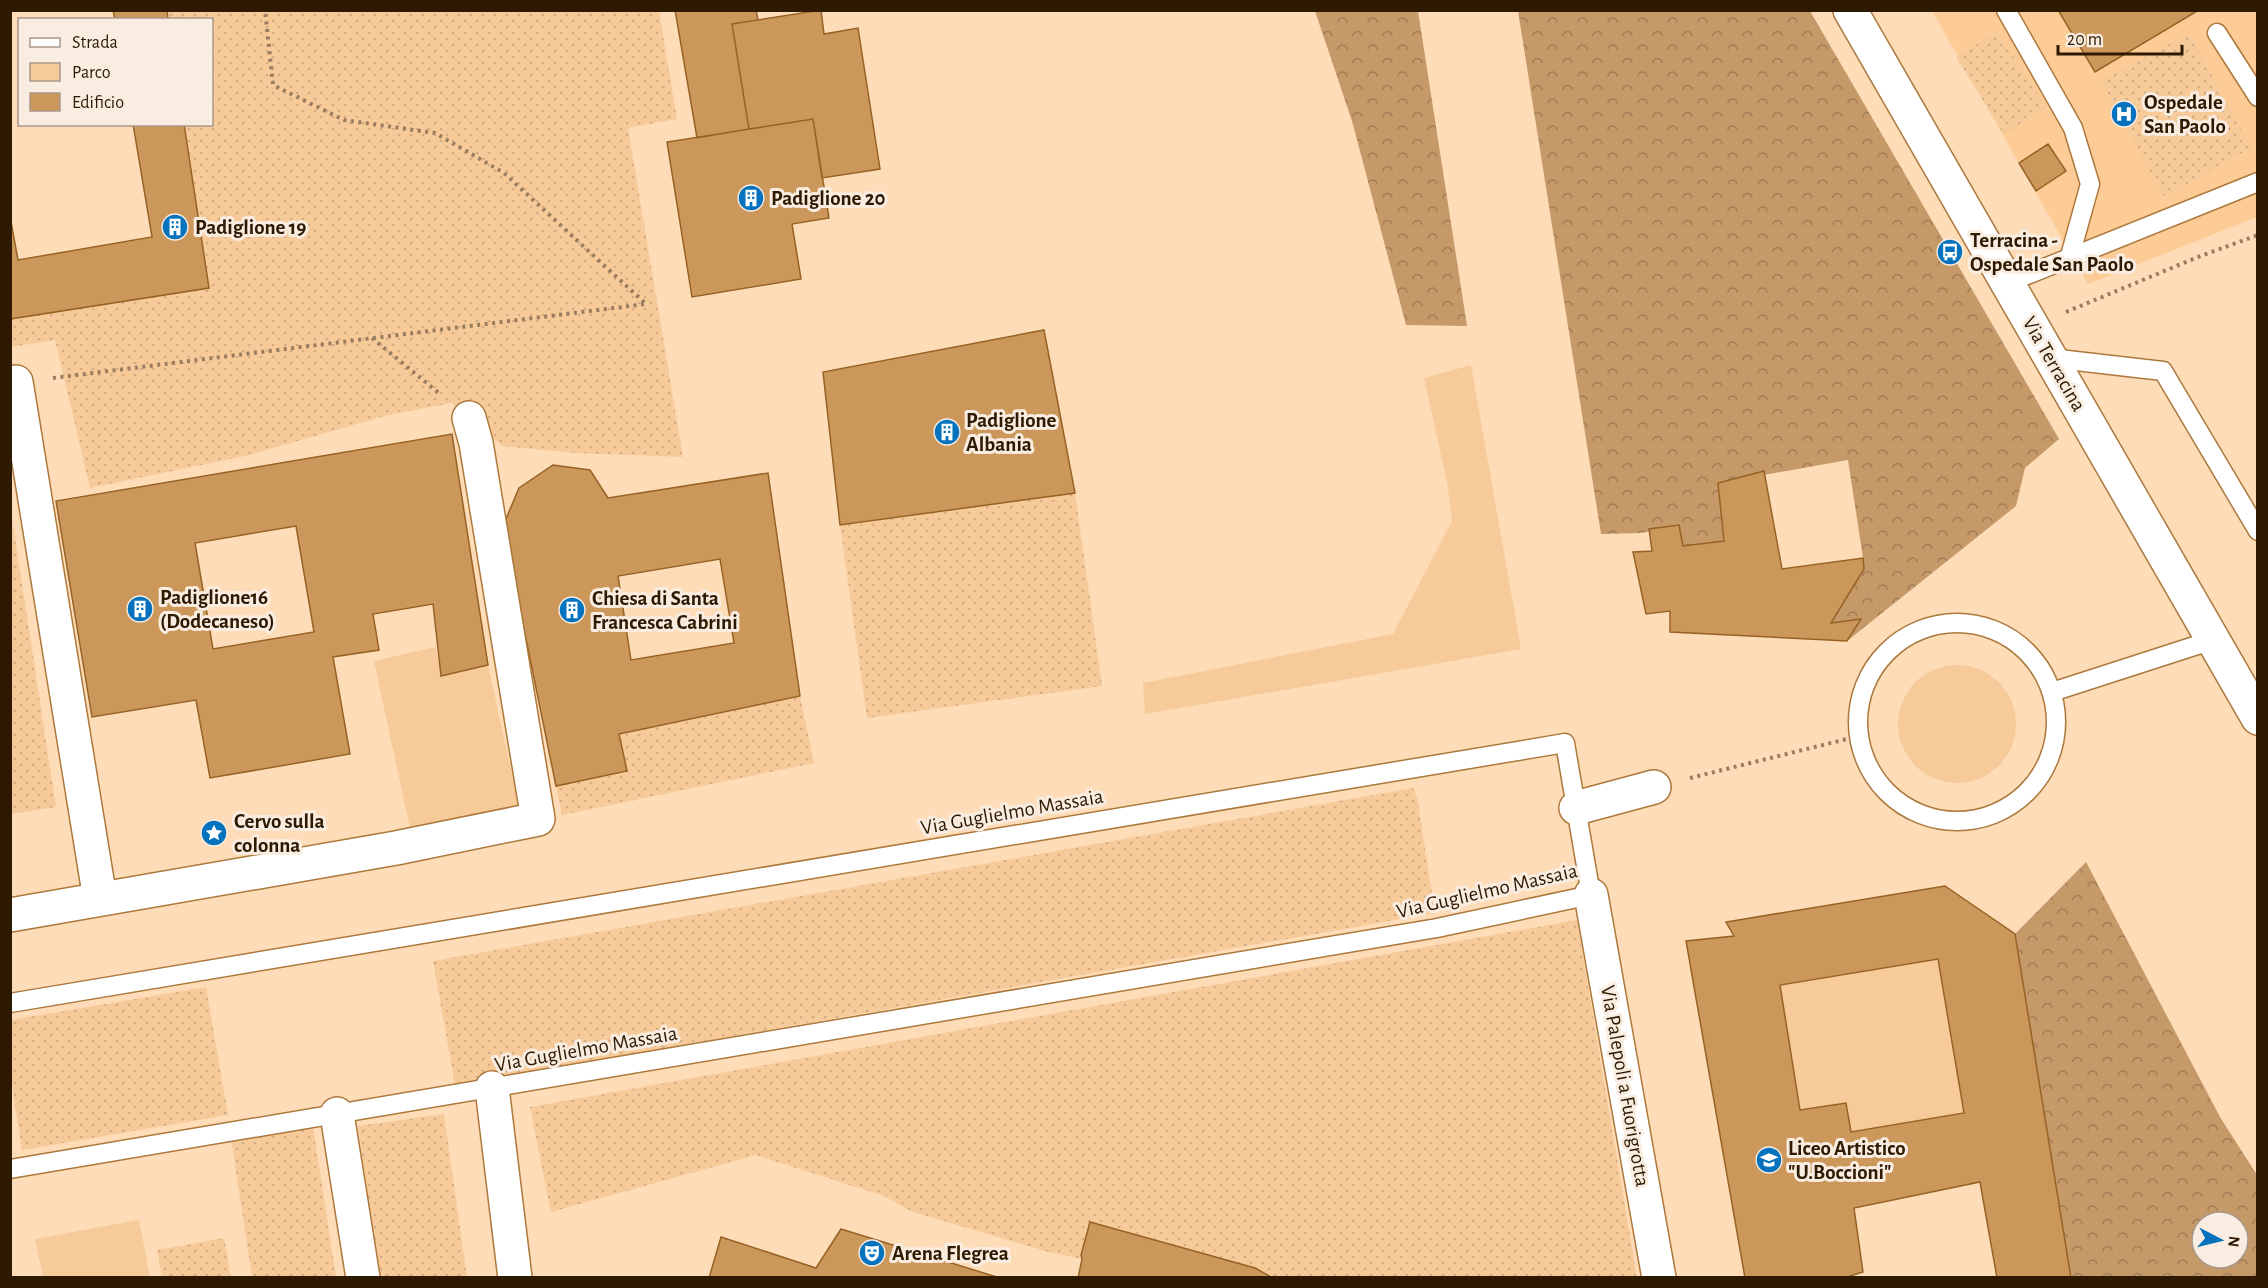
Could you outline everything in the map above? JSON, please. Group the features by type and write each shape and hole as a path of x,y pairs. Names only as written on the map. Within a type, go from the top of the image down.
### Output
{"street":[{"name":"Via Terracina","path":"1850,10 2258,718"},
{"path":"16,382 100,899"},
{"path":"10,915 396,848 538,819 476,443 469,418"},
{"path":"1576,808 1654,787"},
{"name":"Via Palepoli a Fuorigrotta","path":"1591,895 1659,1278"},
{"path":"492,1088 515,1278"},
{"path":"337,1114 363,1278"}],"lane":[{"path":"2006,10 2073,128 2090,184 2070,256"},
{"path":"2217,33 2258,97"},
{"path":"2007,283 2258,182"},
{"path":"2050,358 2163,371 2258,531"},
{"path":"1951,622 1984,626 2014,640 2038,663 2052,692 2056,725 2050,757 2034,785 2009,807 1979,819 1946,821 1915,812 1888,794 1869,767 1858,736 1859,703 1871,672 1892,647 1920,630 1951,622"},
{"path":"2052,692 2212,640"},
{"name":"Via Guglielmo Massaia","path":"10,1003 1565,743 1591,895 1437,928 10,1169"}],"path":[{"path":"16,382 646,304 504,173 435,133 344,120 273,85 265,10"},
{"path":"2032,326 2198,257 2258,235"},
{"path":"371,338 469,418"},
{"path":"1654,787 1858,736"}],"shaded area":[{"name":"Ospedale San Paolo","path":"1932,11 2257,11 2257,217 2088,284"}],"green space":[{"path":"167,11 659,11 677,119 628,128 683,457 575,453 502,446 452,403 388,415 245,456 90,488 55,340 11,347 10,319 209,288 184,126 213,126 213,18 168,18"},
{"path":"1315,11 1418,11 1467,326 1406,325 1352,121"},
{"path":"1518,11 1810,11 2059,439 2025,468 2016,506 1847,641 1831,623 1863,558 1848,460 1718,483 1724,541 1683,546 1679,526 1641,533 1601,534"},
{"path":"1997,31 2046,108 2004,134 1956,57"},
{"path":"2189,33 2251,148 2164,197 2101,81"},
{"path":"1471,365 1521,649 1145,714 1143,683 1393,634 1452,521 1447,482 1424,378"},
{"path":"1075,493 1102,686 867,718 840,525"},
{"path":"10,505 56,807 11,814 10,814"},
{"path":"436,647 441,676 488,665 520,810 411,833 374,661"},
{"path":"1957,665 1980,669 1999,682 2012,701 2016,724 2012,747 1999,766 1980,779 1957,783 1934,779 1915,766 1902,747 1898,724 1902,701 1915,682 1934,669"},
{"path":"800,696 814,763 562,815 556,786 627,771 619,734"},
{"path":"1413,788 1417,797 1435,913 455,1085 433,961"},
{"path":"2086,862 2220,1117 2257,1175 2257,1277 2071,1277 2015,934"},
{"path":"1577,920 1637,1277 1274,1277 1255,1268 1082,1259 1052,1253 910,1211 884,1196 756,1155 551,1212 530,1107"},
{"path":"1938,959 1964,1113 1851,1132 1846,1103 1800,1110 1780,985"},
{"path":"206,987 228,1115 22,1150 11,1079 11,1020"},
{"path":"444,1114 467,1277 379,1277 358,1126"},
{"path":"313,1126 336,1277 252,1277 231,1138"},
{"path":"139,1220 150,1277 43,1277 35,1239"},
{"path":"224,1238 231,1277 162,1277 157,1250"}],"building":[{"path":"113,10 167,10 168,18 115,18"},
{"path":"675,10 756,10 758,20 732,24 749,129 697,138"},
{"path":"821,10 824,34 858,28 880,169 822,178 813,119 749,129 732,24"},
{"path":"2058,10 2199,10 2095,72"},
{"name":"Padiglione 20","path":"813,119 829,218 792,224 801,279 692,297 667,142"},
{"name":"Padiglione 19","path":"133,126 184,126 209,288 10,319 10,216 18,260 152,237"},
{"path":"2048,144 2066,171 2036,191 2019,163"},
{"name":"Padiglione Albania","path":"1044,330 1075,493 840,525 823,372"},
{"name":"Padiglione16 (Dodecaneso)","path":"452,434 488,665 441,676 433,604 373,614 379,650 333,657 350,754 210,778 196,700 92,717 56,501","holes":["296,526 314,632 213,649 195,543"]},
{"name":"Chiesa di Santa Francesca Cabrini","path":"553,465 590,470 608,498 768,473 800,696 619,734 627,771 556,786 503,526 519,488","holes":["720,559 734,643 631,660 618,576"]},
{"path":"1764,471 1782,569 1863,558 1864,569 1831,623 1861,619 1847,641 1670,632 1670,611 1646,614 1633,552 1652,551 1649,529 1679,525 1683,546 1724,541 1718,483"},
{"name":"Liceo Artistico \"U.Boccioni\"","path":"1945,886 2015,934 2071,1278 1997,1278 1980,1182 1854,1208 1863,1272 1844,1278 1745,1278 1686,941 1734,936 1726,922","holes":["1938,959 1964,1113 1851,1132 1846,1103 1800,1110 1780,985"]},
{"path":"1090,1222 1255,1268 1273,1278 1078,1278 1081,1255"},
{"name":"Arena Flegrea","path":"841,1229 1000,1278 709,1278 721,1237 816,1268"}],"place":[{"name":"Ospedale San Paolo","path":"2124,114"},
{"name":"Padiglione 20","path":"751,198"},
{"name":"Padiglione 19","path":"175,227"},
{"name":"Terracina - Ospedale San Paolo","path":"1950,252"},
{"name":"Padiglione Albania","path":"947,432"},
{"name":"Padiglione16 (Dodecaneso)","path":"140,609"},
{"name":"Chiesa di Santa Francesca Cabrini","path":"572,610"},
{"name":"Cervo sulla colonna","path":"214,833"},
{"name":"Liceo Artistico \"U.Boccioni\"","path":"1769,1160"},
{"name":"Arena Flegrea","path":"872,1253"}]}
